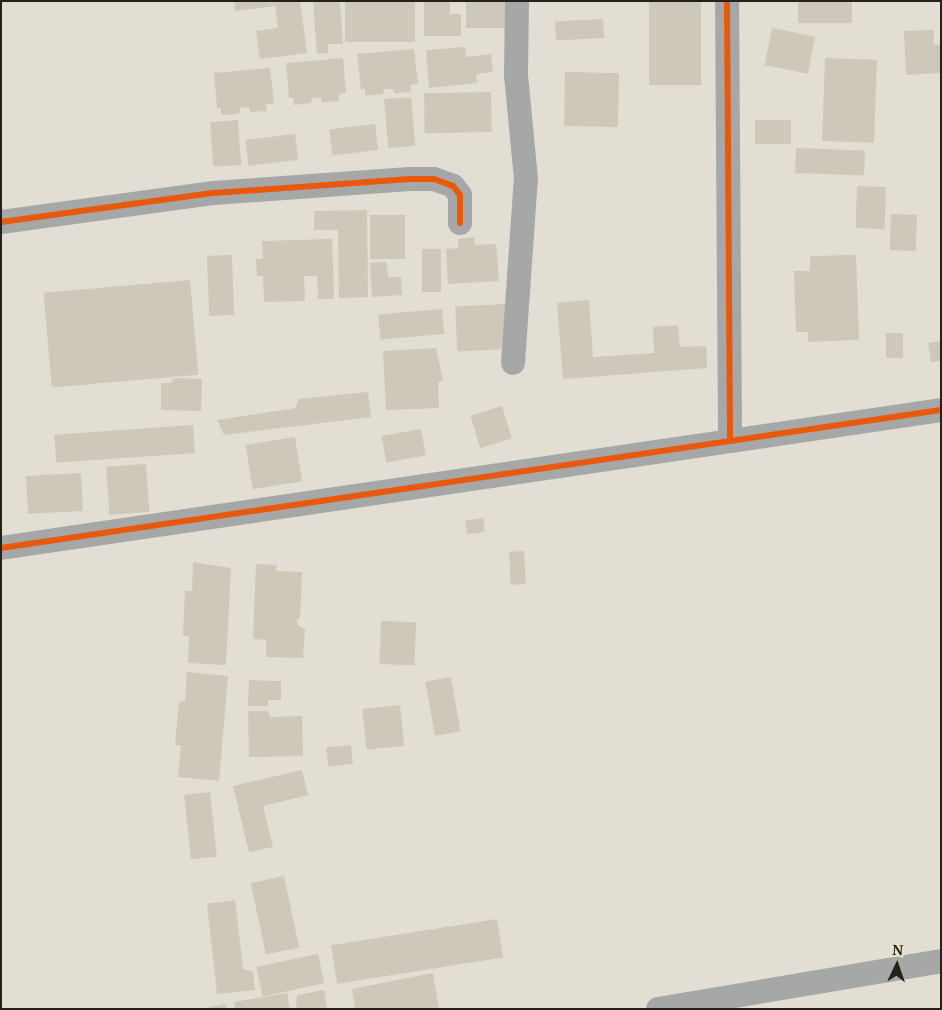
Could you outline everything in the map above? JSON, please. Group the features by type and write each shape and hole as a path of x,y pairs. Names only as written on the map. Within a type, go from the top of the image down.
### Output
{"street":[{"path":"513,363 526,179 516,75 517,1"},
{"path":"728,1 730,441"},
{"path":"1,222 214,192 434,179 453,186 460,195 460,223"},
{"path":"1,548 941,410"},
{"path":"658,1009 941,961"}],"building":[{"path":"234,1 300,1 307,53 260,59 256,31 278,28 275,6 235,11"},
{"path":"313,1 340,1 343,44 328,44 328,53 317,54"},
{"path":"345,1 415,1 415,42 345,42"},
{"path":"424,1 450,1 450,14 461,14 461,36 424,36"},
{"path":"466,1 507,1 507,28 466,28"},
{"path":"798,1 852,1 852,23 798,23"},
{"path":"649,2 701,2 701,85 649,85"},
{"path":"603,19 604,38 556,40 555,22"},
{"path":"772,28 815,36 808,74 765,65"},
{"path":"934,30 934,45 941,45 941,73 906,75 904,31"},
{"path":"465,47 466,57 491,54 493,72 476,74 477,83 429,88 426,50"},
{"path":"414,49 418,84 410,85 411,92 394,93 393,89 384,89 383,94 365,96 365,89 361,89 357,54"},
{"path":"343,58 346,93 339,94 339,101 322,102 321,97 312,98 311,103 294,105 293,98 289,98 286,63"},
{"path":"825,58 877,60 874,143 822,141"},
{"path":"270,68 274,103 266,104 267,111 250,112 249,107 240,108 239,114 221,115 221,108 217,108 214,73"},
{"path":"565,72 619,73 618,127 564,126"},
{"path":"491,92 492,132 425,133 424,93"},
{"path":"411,97 415,146 388,148 384,99"},
{"path":"238,120 241,165 213,167 210,122"},
{"path":"755,120 791,120 791,144 755,144"},
{"path":"375,124 378,150 333,155 329,130"},
{"path":"295,134 298,160 249,166 245,140"},
{"path":"796,148 865,150 864,175 795,173"},
{"path":"857,186 886,187 885,229 856,228"},
{"path":"367,210 368,297 339,298 338,230 314,230 314,211"},
{"path":"891,214 917,215 916,251 890,250"},
{"path":"370,215 405,215 405,259 370,259"},
{"path":"474,237 475,245 496,244 499,281 448,284 446,249 458,248 458,239"},
{"path":"332,239 334,299 318,299 317,276 304,276 305,301 264,302 263,276 257,276 256,259 263,259 262,241"},
{"path":"422,249 441,249 441,292 422,292"},
{"path":"232,255 234,315 209,316 207,256"},
{"path":"856,255 859,340 808,342 808,332 796,332 794,271 810,271 810,256"},
{"path":"386,262 388,277 401,277 402,295 372,297 370,263"},
{"path":"190,280 198,375 52,387 44,293"},
{"path":"589,300 593,357 654,353 653,327 678,325 680,347 706,346 707,368 563,379 557,303"},
{"path":"505,304 507,349 457,352 455,307"},
{"path":"442,309 444,334 380,339 378,315"},
{"path":"886,333 903,333 903,358 886,358"},
{"path":"941,341 941,361 931,362 928,343"},
{"path":"436,348 443,380 438,383 439,408 386,410 383,351"},
{"path":"174,378 202,379 201,411 161,410 161,383 171,383"},
{"path":"368,392 371,417 224,435 217,420 296,408 298,399"},
{"path":"502,406 512,439 480,448 470,416"},
{"path":"193,425 195,453 56,463 54,435"},
{"path":"421,429 426,456 386,463 382,436"},
{"path":"295,437 302,481 253,489 246,445"},
{"path":"146,464 149,512 109,515 106,467"},
{"path":"81,473 83,511 28,514 26,476"},
{"path":"483,518 485,532 467,534 465,521"},
{"path":"524,551 526,584 511,585 509,552"},
{"path":"193,562 231,568 226,665 188,663 189,636 183,636 185,591 192,591"},
{"path":"256,564 277,565 276,571 302,572 300,617 297,620 298,626 305,629 303,658 266,657 266,640 253,639"},
{"path":"381,621 416,622 414,665 379,664"},
{"path":"187,672 228,676 219,781 178,777 181,745 175,745 179,702 185,701"},
{"path":"451,677 461,731 435,736 425,682"},
{"path":"249,680 281,681 281,700 268,700 268,706 248,706"},
{"path":"400,705 404,746 366,750 362,709"},
{"path":"248,711 268,711 270,717 302,716 303,756 249,757"},
{"path":"351,745 353,764 328,767 326,748"},
{"path":"302,770 308,795 263,806 273,847 249,852 233,786"},
{"path":"210,792 217,857 191,859 184,795"},
{"path":"284,876 299,947 266,954 251,883"},
{"path":"235,900 243,969 253,972 255,990 217,994 207,904"},
{"path":"497,919 503,958 337,984 331,945"},
{"path":"318,954 324,983 263,996 256,967"},
{"path":"433,973 439,1009 355,1009 352,989"},
{"path":"324,990 327,1009 296,1009 297,995"},
{"path":"287,993 290,1009 235,1009 234,1002"},
{"path":"225,1004 226,1009 205,1009 205,1008"}],"cycle path":[{"path":"727,1 730,441"},
{"path":"1,222 214,193 410,179 434,179 453,186 460,195 460,223"},
{"path":"1,548 941,410"}]}
